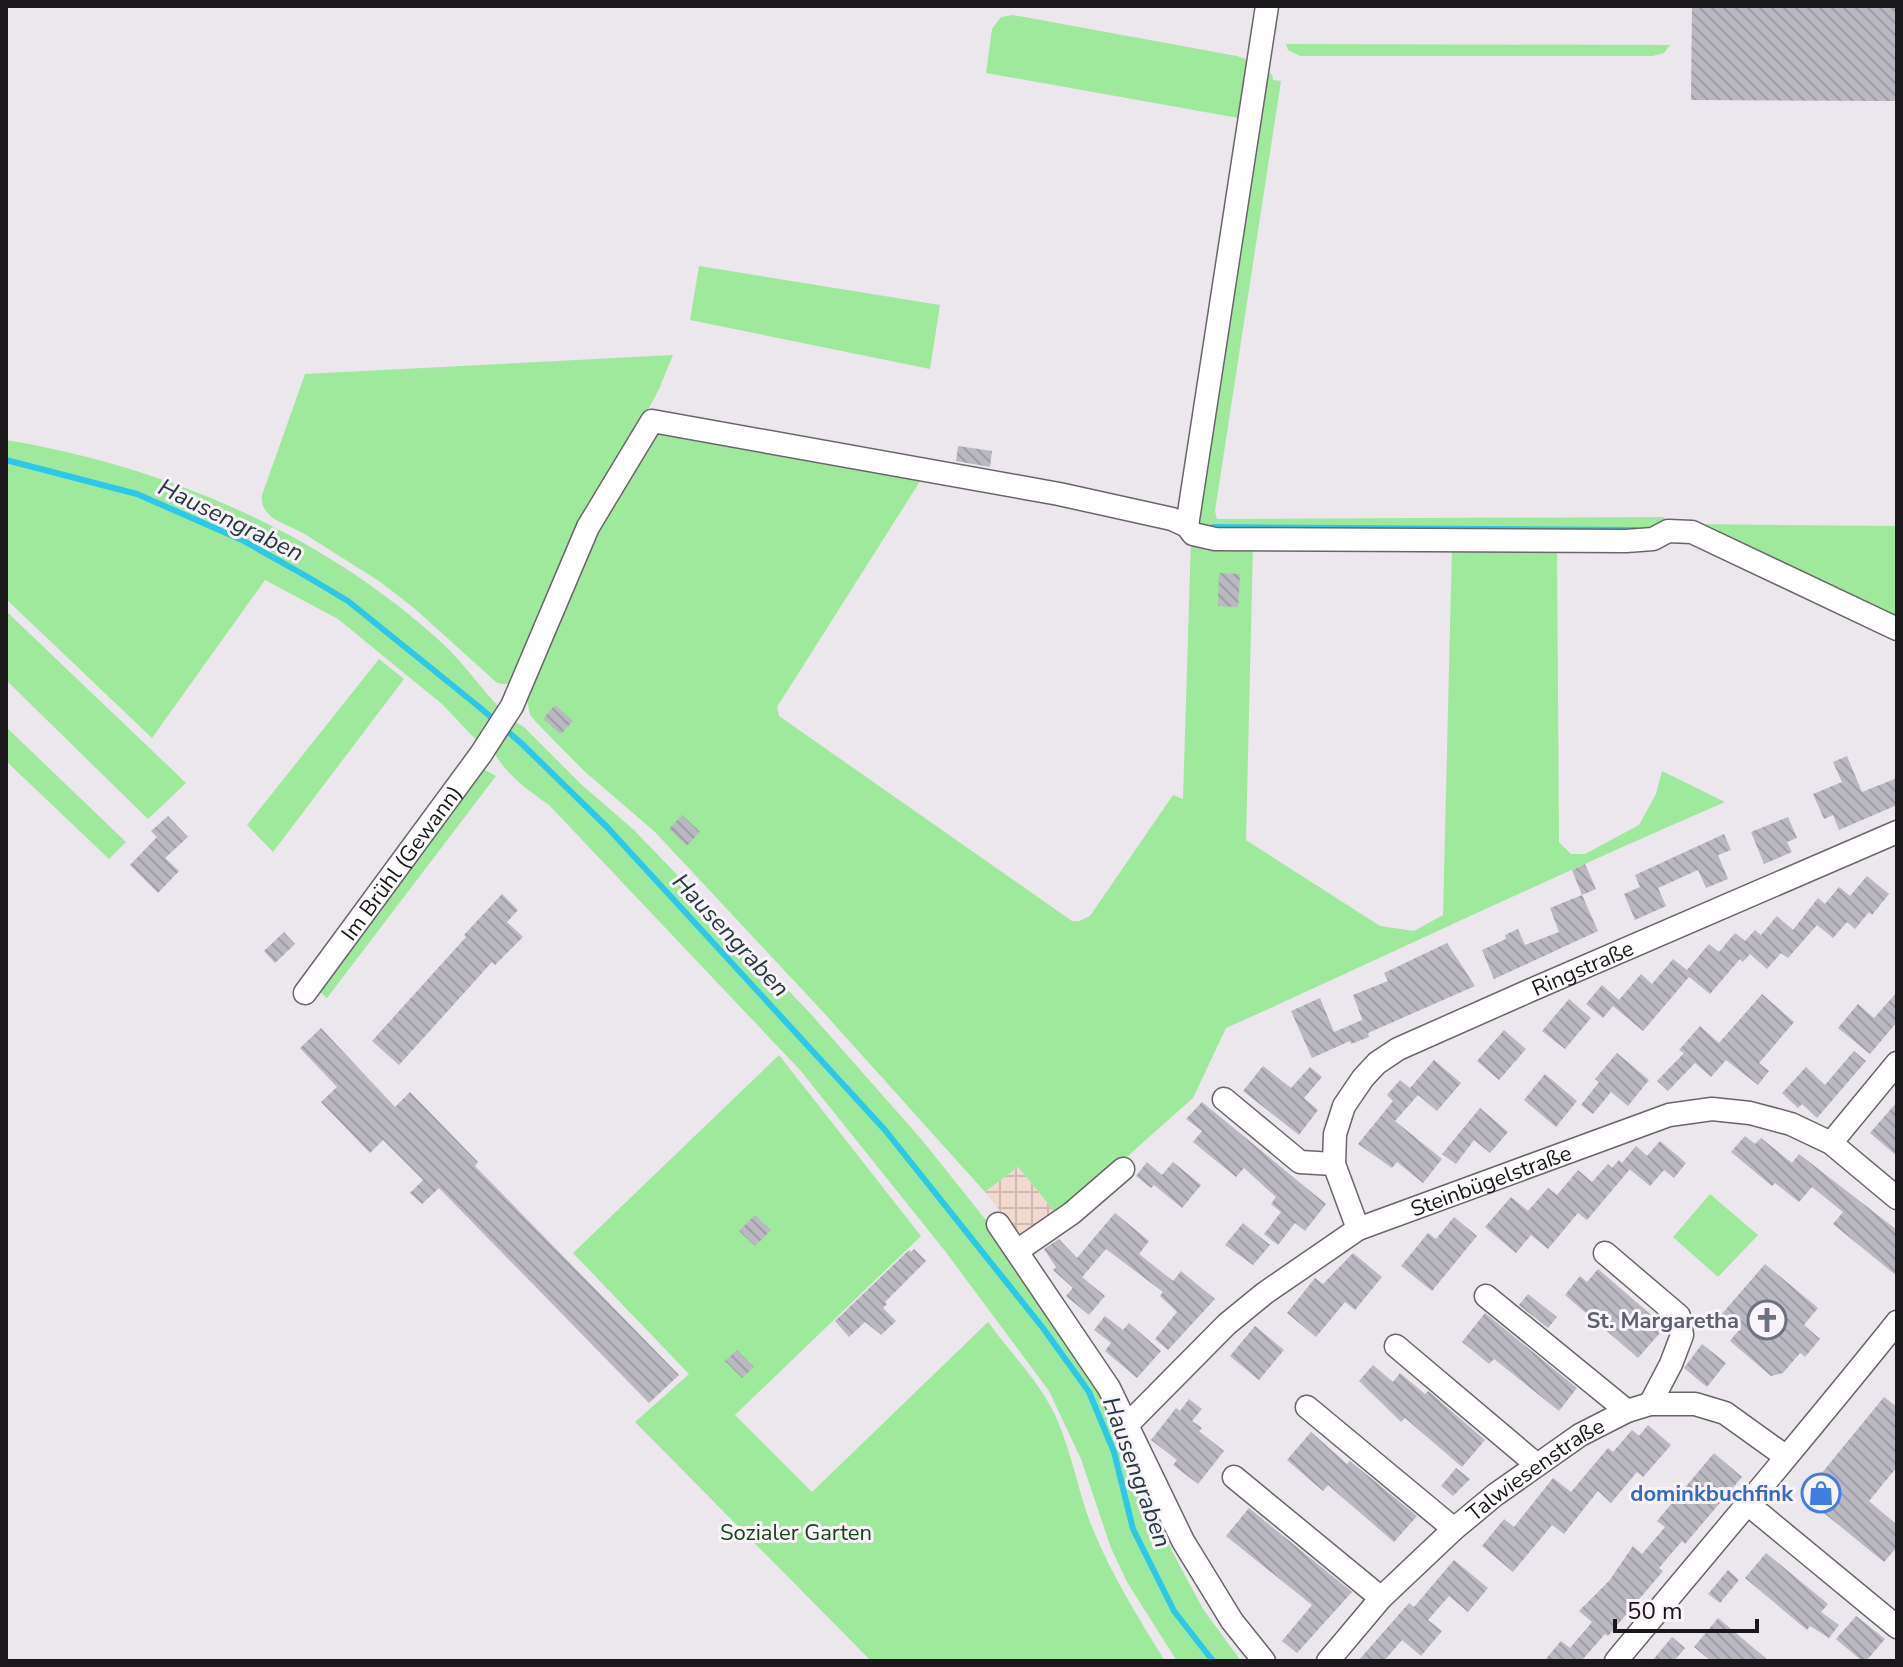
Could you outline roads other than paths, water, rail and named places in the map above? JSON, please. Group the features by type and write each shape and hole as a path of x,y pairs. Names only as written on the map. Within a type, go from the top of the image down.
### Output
{"street":[{"path":"1267,6 1187,526 1193,534 1215,539 1626,541 1653,539 1668,531 1680,530 1724,546 1897,629"},
{"name":"Im Brühl (Gewann)","path":"305,993 500,725 523,686 588,527 652,421 1059,494 1172,519 1187,526"},
{"name":"Ringstraße","path":"1358,1229 1334,1164 1335,1134 1344,1106 1377,1063 1398,1049 1897,832"},
{"path":"1831,1143 1897,1063"},
{"path":"1224,1099 1300,1162 1334,1164"},
{"name":"Steinbügelstraße","path":"1128,1424 1227,1324 1276,1285 1358,1229 1669,1115 1712,1109 1750,1113 1791,1124 1831,1143 1897,1198"},
{"path":"1017,1251 1072,1213 1123,1169"},
{"path":"998,1224 1109,1388 1183,1541 1232,1621 1264,1661"},
{"path":"1605,1253 1679,1316 1682,1335 1650,1404"},
{"path":"1486,1296 1627,1411"},
{"path":"1616,1661 1749,1505 1785,1456 1897,1322"},
{"path":"1396,1346 1537,1465"},
{"name":"Talwiesenstraße","path":"1328,1661 1381,1598 1454,1529 1580,1435 1627,1411 1650,1404 1695,1404 1725,1413 1785,1456"},
{"path":"1307,1407 1454,1529"},
{"path":"1234,1477 1381,1598"},
{"path":"1749,1505 1897,1627"}],"waterway":[{"name":"Hausengraben","path":"6,460 137,494 242,540 348,601 521,743 607,827 885,1130 1043,1328 1089,1392 1114,1452 1133,1529 1174,1611 1213,1661"},
{"path":"1213,527 1636,530"}],"place":[{"name":"St. Margaretha","path":"1767,1320"},
{"name":"dominkbuchfink","path":"1821,1493"}],"park label":[{"name":"Sozialer Garten","path":"796,1532"}]}
